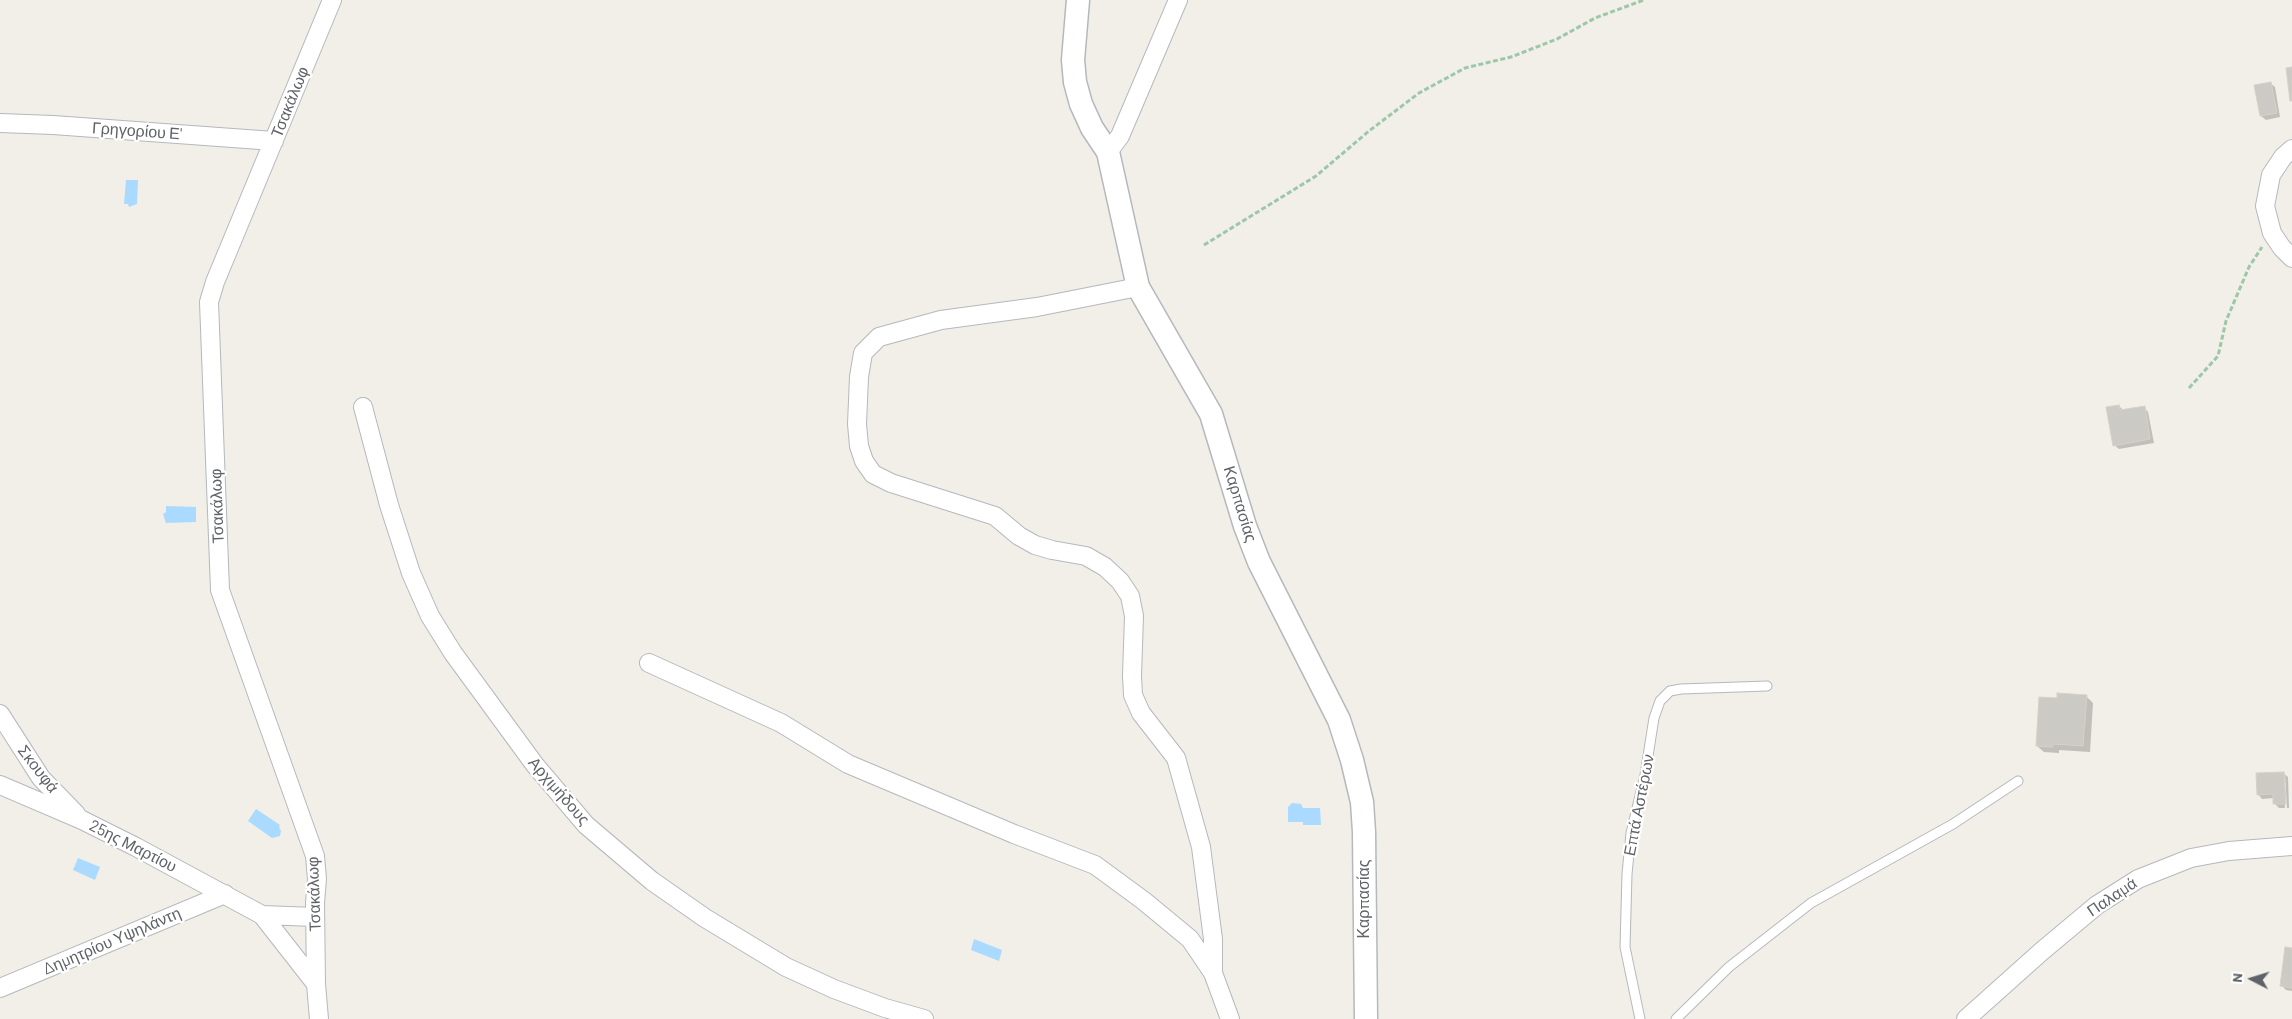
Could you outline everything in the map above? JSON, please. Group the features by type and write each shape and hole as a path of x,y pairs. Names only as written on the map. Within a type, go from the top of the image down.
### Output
{"street":[{"name":"Τσακάλωφ","path":"319,1019 316,984 315,917 317,879 315,856 220,590 209,302 215,282 332,0"},
{"name":"Καρπασίας","path":"1078,0 1073,60 1075,82 1081,104 1092,128 1108,152 1138,287 1211,414 1245,526 1259,562 1339,720 1352,760 1362,802 1364,832 1366,1019"},
{"path":"1108,152 1120,136 1178,0"},
{"name":"Γρηγορίου Ε'","path":"0,123 274,140"},
{"path":"2292,149 2277,166 2268,185 2265,206 2272,233 2292,258"},
{"path":"1138,287 1037,307 941,320 878,337 864,353 858,401 858,446 864,461 873,474 891,483 995,516 1019,536 1034,545 1086,556 1105,567 1120,581 1130,596 1134,616 1133,695 1141,712 1176,758 1201,847 1214,939 1213,973"},
{"name":"Αρχιμήδους","path":"363,407 389,505 411,573 430,616 453,653 529,758 586,825 652,881 705,918 786,967 834,989 885,1008 924,1019"},
{"path":"649,663 781,723 848,764 1014,834 1095,865 1144,901 1190,939 1213,973 1230,1019"},
{"name":"Σκουφά","path":"0,714 41,778 82,820"},
{"name":"25ης Μαρτίου","path":"0,784 82,820 262,915 316,984"},
{"name":"Παλαμά","path":"1966,1019 2097,905 2138,879 2191,858 2229,851 2292,846"},
{"name":"Δημητρίου Υψηλάντη","path":"0,988 225,894"},
{"name":"25ης Μαρτίου","path":"262,915 315,917"}],"lane":[{"name":"Επτά Αστέρων","path":"1640,1019 1625,948 1627,874 1631,833 1645,776 1654,718 1660,701 1670,691 1681,689 1767,686"},
{"path":"1676,1019 1729,967 1812,902 1953,824 2018,781"}],"path":[{"path":"1204,245 1316,176 1369,131 1419,94 1465,68 1511,57 1557,39 1595,18 1644,0"},
{"path":"2189,388 2218,356 2226,321 2249,267 2272,233"}],"water":[{"path":"126,180 138,180 137,204 129,207 128,204 124,204"},
{"path":"166,506 196,507 196,522 166,523 163,514 166,512"},
{"path":"1292,803 1301,804 1303,808 1320,808 1321,825 1303,825 1303,822 1288,822 1288,807"},
{"path":"256,809 280,825 280,836 272,838 248,821"},
{"path":"78,858 100,867 95,880 73,870"},
{"path":"974,939 1002,950 999,961 971,950"}],"building":[{"path":"2292,67 2292,101 2290,101 2286,68"},
{"path":"2271,82 2277,113 2260,116 2254,85"},
{"path":"2119,405 2120,410 2145,406 2150,439 2113,446 2106,407"},
{"path":"2057,693 2087,695 2083,746 2053,744 2053,747 2036,746 2039,697 2057,698"},
{"path":"2284,772 2286,804 2273,804 2273,794 2257,795 2256,773"},
{"path":"2285,947 2292,948 2292,988 2280,986"}]}
